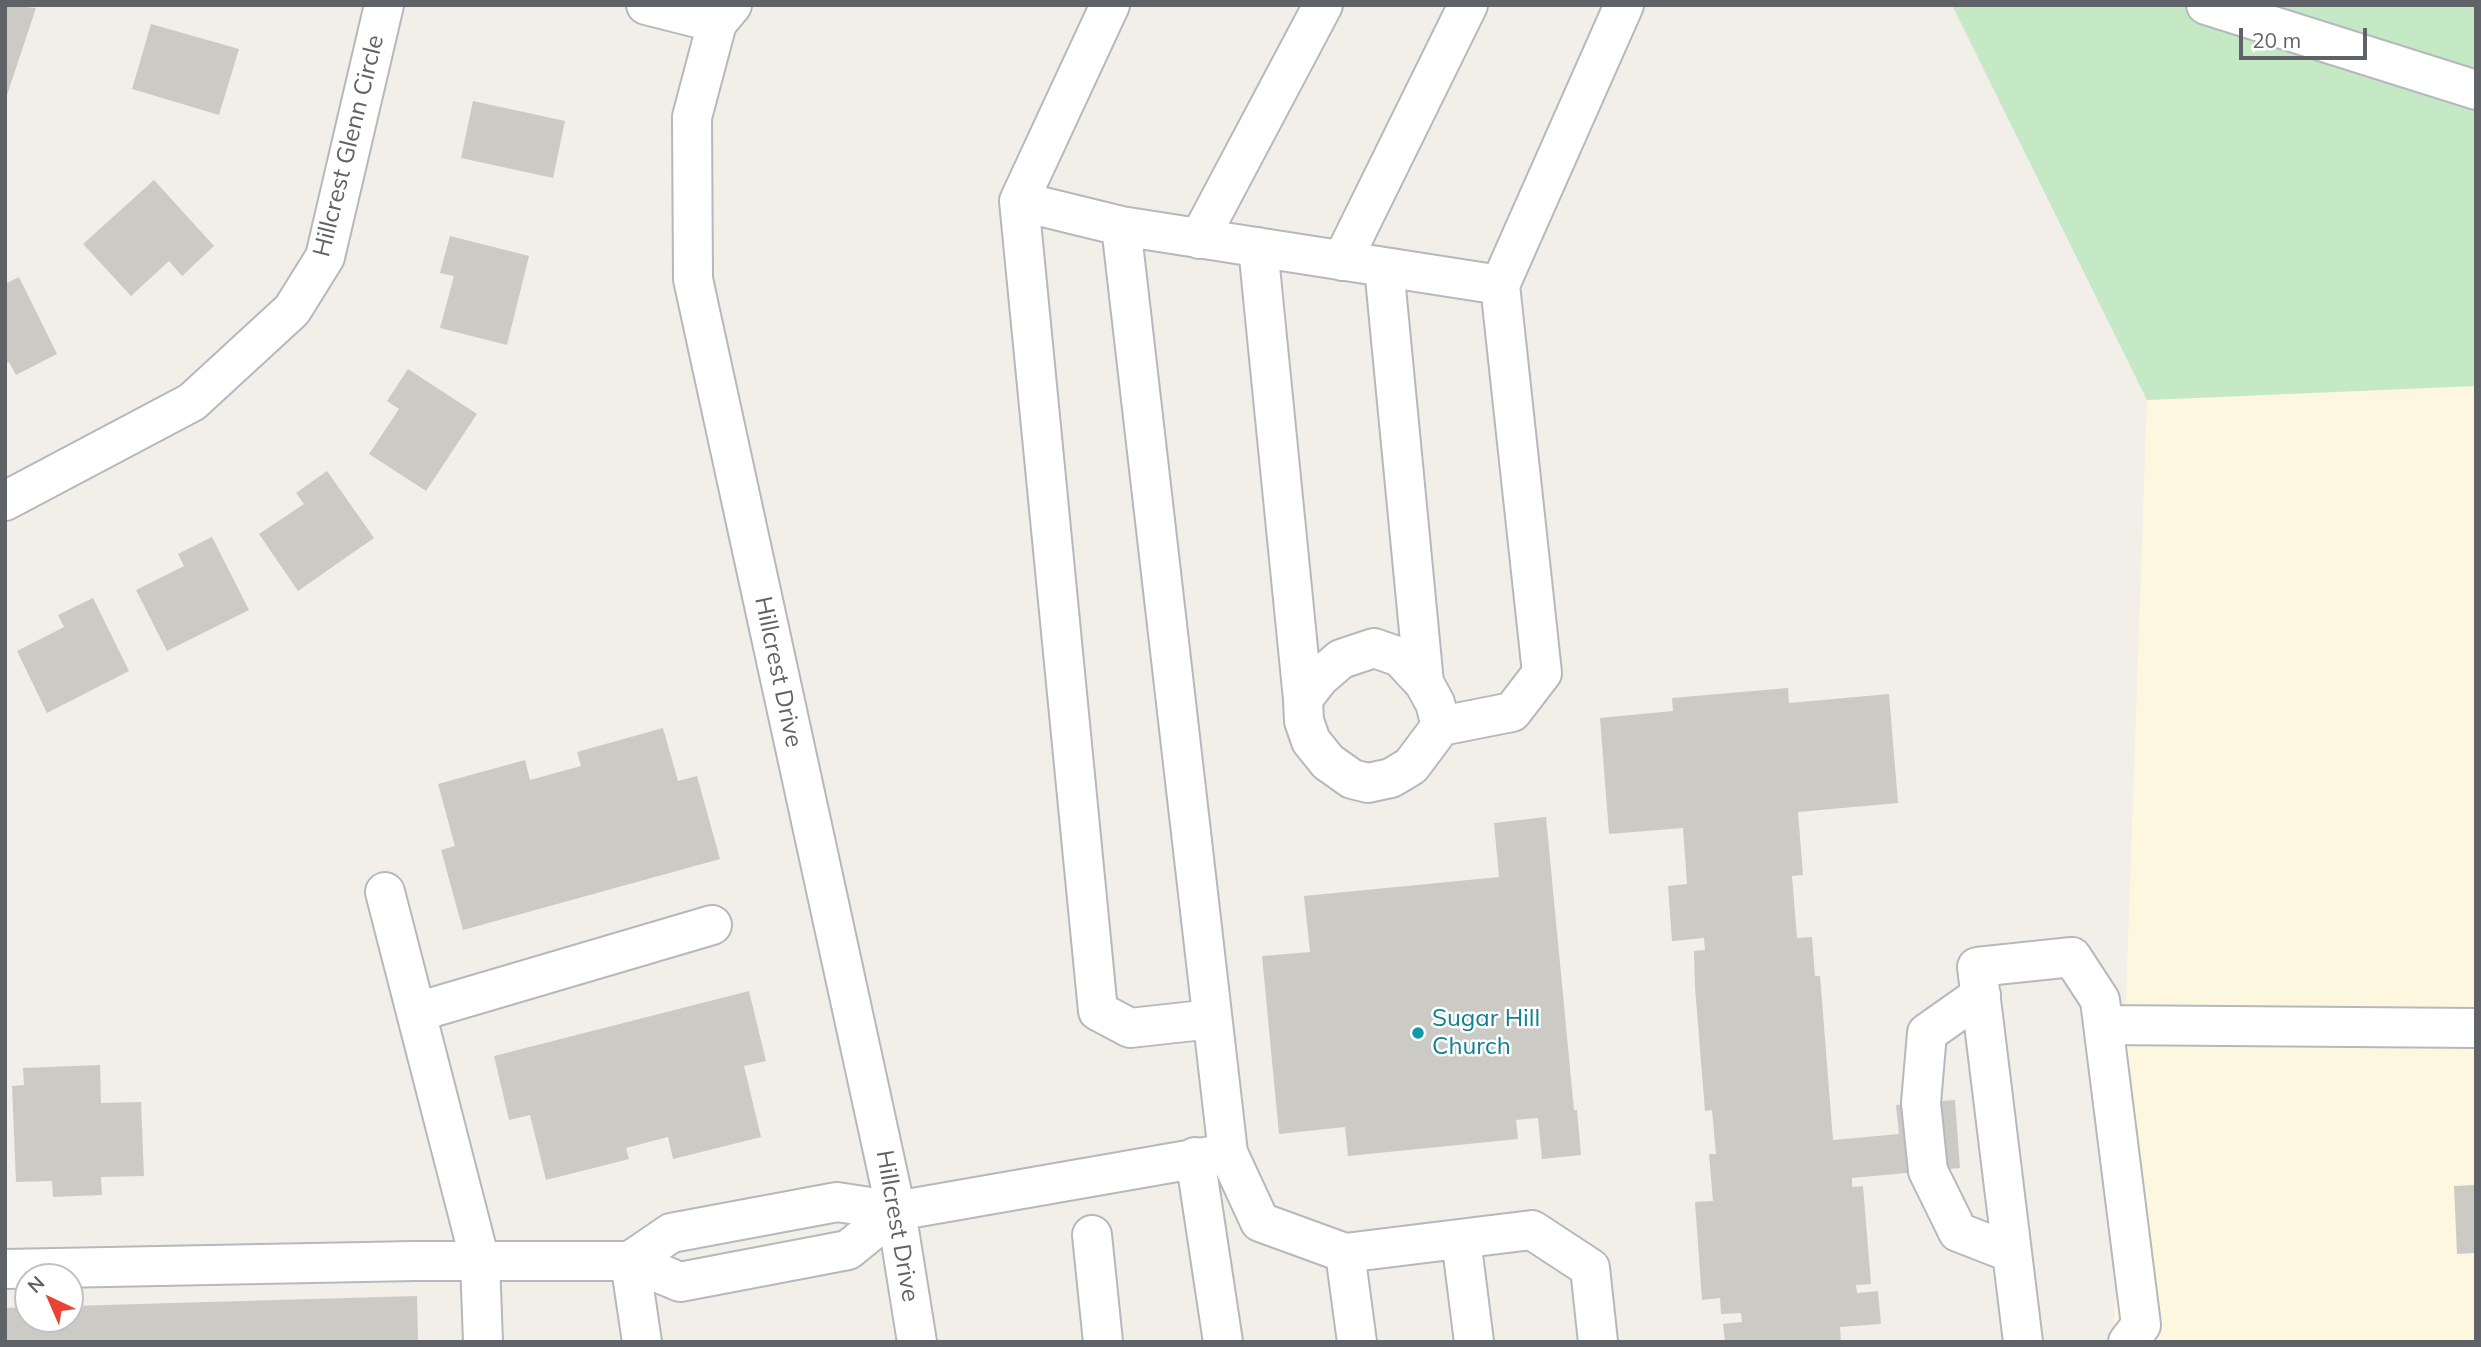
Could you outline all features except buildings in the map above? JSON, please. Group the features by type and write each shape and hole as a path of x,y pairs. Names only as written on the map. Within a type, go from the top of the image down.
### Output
{"street":[{"name":"Hillcrest Glenn Circle","path":"5,501 192,402 292,310 325,257 384,5"},
{"path":"646,5 724,14"},
{"path":"1110,5 1019,201 1098,1012 1130,1028 1212,1020"},
{"path":"1199,239 1323,5"},
{"path":"1342,261 1468,5"},
{"path":"1258,247 1304,721 1311,741 1328,762 1352,779 1368,783 1391,778 1411,765 1441,726 1512,712 1542,673 1500,285 1624,5"},
{"path":"2206,5 2476,90"},
{"name":"Hillcrest Drive","path":"724,14 692,117 693,279 896,1211 918,1342"},
{"path":"1019,201 1121,226 1500,285"},
{"path":"1121,226 1212,1020 1212,1155 1223,1342"},
{"path":"1384,267 1424,683"},
{"path":"1303,699 1320,677 1342,659 1374,648 1400,657 1424,683 1435,703 1441,726"},
{"path":"385,892 480,1261 483,1342"},
{"path":"417,1012 712,925"},
{"path":"2023,1342 1977,967 2072,957 2100,1000 2141,1325 2128,1342"},
{"path":"1981,995 1927,1033 1921,1103 1928,1171 1958,1232 2012,1253"},
{"path":"2103,1025 2476,1028"},
{"path":"630,1261 671,1233 748,1218 837,1202 896,1211 1212,1155"},
{"path":"1212,1155 1260,1222 1345,1253 1532,1230 1590,1268 1598,1342"},
{"path":"5,1269 630,1261 680,1282 848,1250 896,1211"},
{"path":"1092,1236 1103,1342"},
{"path":"1461,1239 1474,1342"},
{"path":"1345,1253 1357,1342"},
{"path":"630,1261 642,1342"}],"shaded area":[{"path":"2476,386 2476,1342 2114,1342 2147,400"}],"green space":[{"path":"1952,5 2476,5 2476,386 2147,400"}],"place":[{"name":"Sugar Hill Church","path":"1418,1033"}]}
